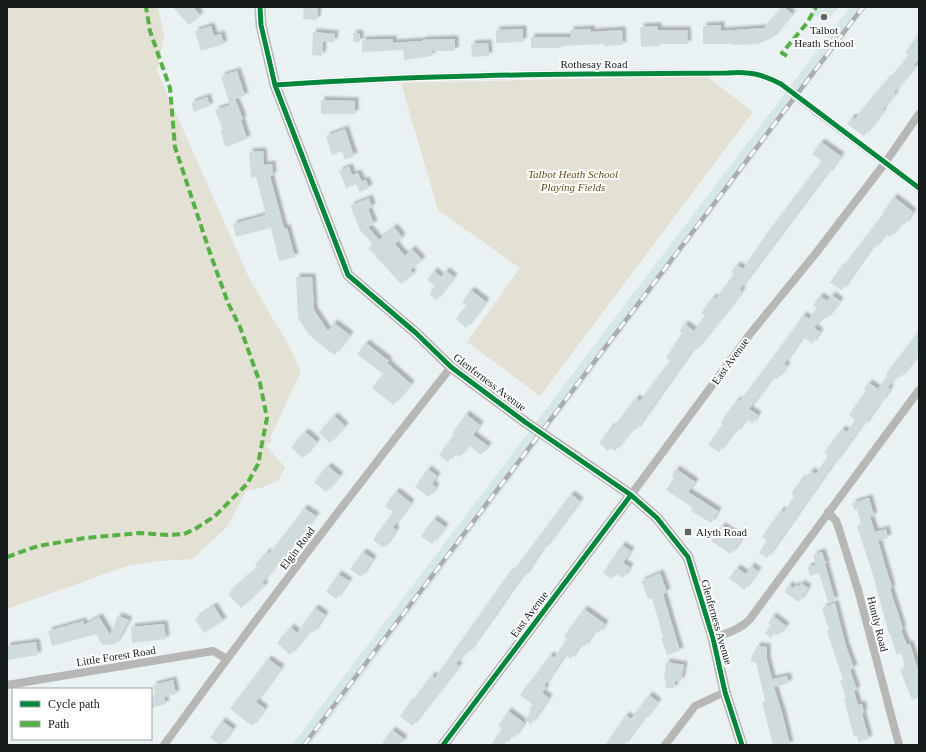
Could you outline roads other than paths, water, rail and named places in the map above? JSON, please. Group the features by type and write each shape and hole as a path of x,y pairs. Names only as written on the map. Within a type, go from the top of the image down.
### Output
{"street":[{"name":"Glenferness Avenue","path":"260,7 261,25 275,85 348,275 416,333 451,367 526,422 631,495 658,518 688,557 714,638 725,692 742,745"},
{"name":"Rothesay Road","path":"275,85 353,79 551,74 745,72 767,77 781,84 919,188"},
{"name":"East Avenue","path":"443,745 750,334 816,253 885,163 919,114"},
{"name":"Elgin Road","path":"164,745 382,454 451,367"},
{"path":"714,638 737,630 747,622 919,390"},
{"name":"Huntly Road","path":"828,512 836,521 858,590 899,745"},
{"name":"Little Forest Road","path":"7,685 213,651 227,659"},
{"path":"665,745 695,706 725,692"}],"railway":[{"path":"304,745 863,7"}],"place":[{"name":"Talbot Heath School","path":"824,17"},
{"name":"Alyth Road","path":"688,532"}],"park label":[{"name":"Talbot Heath School Playing Fields","path":"573,180"}]}
